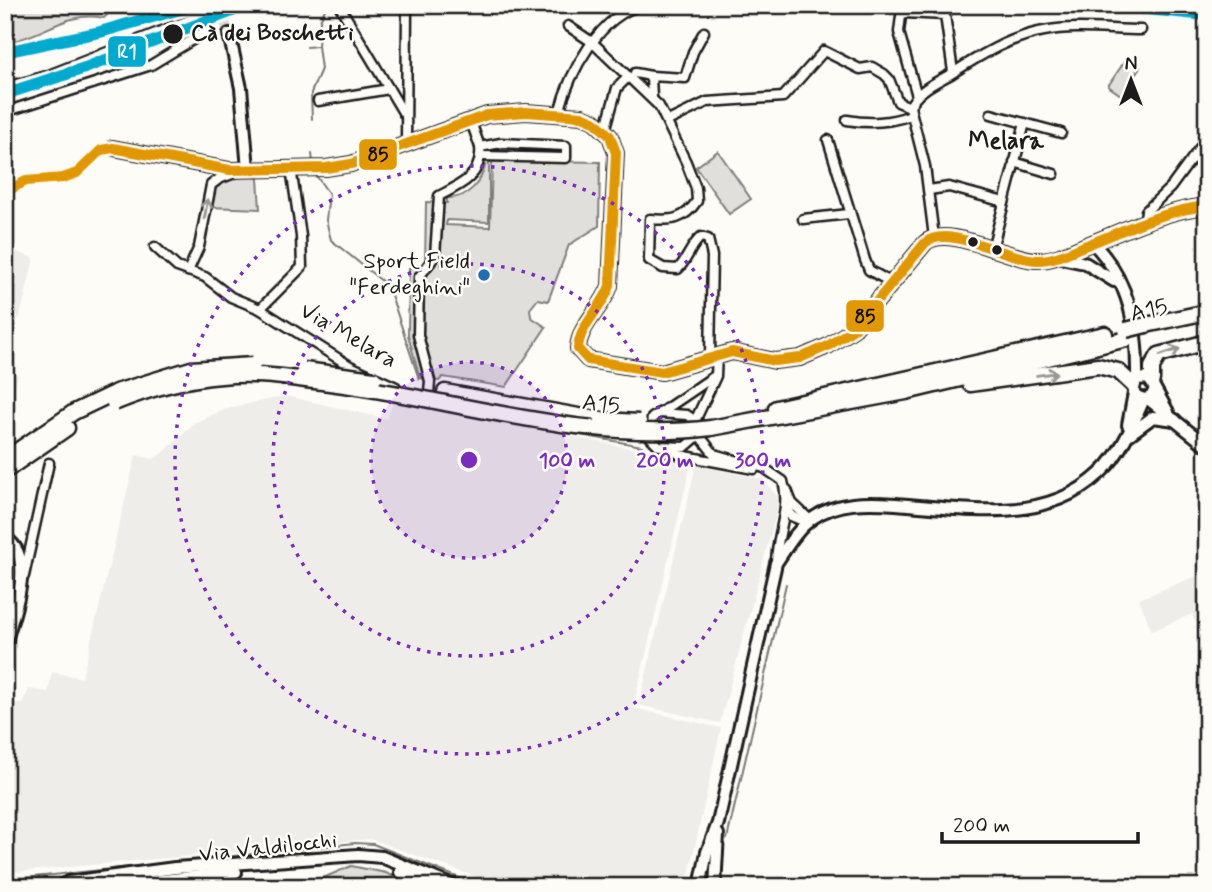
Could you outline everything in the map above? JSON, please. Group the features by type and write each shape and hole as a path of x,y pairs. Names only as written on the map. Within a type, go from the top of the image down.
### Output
{"highway":[{"name":"A15","path":"1146,330 1207,312"},
{"name":"A15","path":"748,418 1127,334 1207,321"},
{"name":"A15","path":"5,471 79,420 114,403 142,391 223,375 261,375 355,386 598,430 676,432 906,392 1127,334"},
{"path":"906,392 1098,366 1118,371 1143,384 1159,355 1207,342"},
{"name":"A15","path":"5,459 74,412 116,391 191,369 231,365 261,365 352,376 601,420 704,426"}],"main road":[{"path":"113,148 207,167 339,167 470,120 507,112 582,116 605,131 616,153 611,276 605,298 583,330 578,349 588,360 647,372 677,369 713,356 740,353 788,362 809,355 855,328 925,243 934,237 948,236 1037,260 1056,257 1144,224 1207,206"}],"street":[{"path":"339,5 404,114"},
{"path":"406,144 404,114 407,5"},
{"path":"559,113 564,92 592,42 623,11 643,5"},
{"path":"691,5 699,5"},
{"path":"917,96 899,32 901,16 904,13 945,15 953,72"},
{"path":"568,26 592,42 652,98 668,121 696,188 697,201 683,217 673,221 650,219 649,260 663,268 678,269 701,237 708,239 712,256 713,356 716,376 704,426 685,447 666,447"},
{"path":"847,120 866,123 894,121 910,111 917,96 953,72 1012,40 1044,31 1141,30"},
{"path":"188,271 199,247 211,185 219,179 248,169 233,31"},
{"path":"635,73 685,78 693,52 704,32"},
{"path":"5,112 151,65 204,33"},
{"path":"668,121 707,102 783,97 824,51 860,69 872,67 884,74 898,102 910,111 921,146 934,237"},
{"path":"651,76 652,98"},
{"path":"605,131 617,88 626,79"},
{"path":"318,101 389,89"},
{"path":"992,114 1061,133"},
{"path":"429,393 430,381 418,335 419,277 435,257 439,197 476,172 480,152 470,120"},
{"path":"992,249 1025,123"},
{"path":"1144,224 1146,211 1171,187 1207,138"},
{"path":"828,140 849,214 869,270 892,283"},
{"path":"501,143 566,146 566,158 480,152 501,143"},
{"path":"5,192 26,181 63,178 77,173 101,150 113,148"},
{"path":"1014,162 1054,174"},
{"path":"260,309 302,267 301,236 291,169"},
{"path":"929,190 949,187 1004,202"},
{"path":"803,219 849,214"},
{"path":"1103,265 1108,247 1118,233"},
{"path":"1093,243 1091,256 1103,265 1122,287 1131,306 1146,399 1126,438"},
{"name":"Via Melara","path":"155,247 177,267 223,287 231,297 260,309 351,366 389,386 581,422 624,427 649,436 659,446 666,447"},
{"path":"1056,257 1103,265"},
{"path":"649,436 655,416 716,376"},
{"path":"1143,384 1172,416 1207,446"},
{"path":"1126,438 1143,384"},
{"path":"1146,399 1172,416"},
{"path":"655,416 687,415 704,426 714,454 771,472 785,485 792,503 809,522"},
{"name":"Via Melara","path":"624,427 655,416"},
{"path":"776,563 794,536 809,522 836,507 872,502 994,510 1045,505 1072,494 1094,478 1126,438 1142,423 1153,417 1172,416"},
{"path":"666,447 680,455 771,472"},
{"path":"5,644 22,585 22,568 14,543 32,535 49,463"},
{"path":"785,485 791,516 809,522"},
{"path":"700,887 707,852 718,823 776,563 776,545 786,497"},
{"path":"715,887 718,823"},
{"name":"Via Valdilocchi","path":"59,887 69,882 143,872 358,855 382,857 456,887"},
{"name":"Via Valdilocchi","path":"100,887 338,860 382,865 436,887"}],"shaded area":[{"path":"5,5 108,5 109,13 104,18 66,21 5,43"},
{"path":"1127,58 1140,67 1121,95 1108,86"},
{"path":"718,151 751,199 729,214 696,167"},
{"name":"Sport Field \"Ferdeghini\"","path":"492,160 600,162 599,226 569,245 548,301 538,299 530,309 531,317 546,327 506,387 443,377 439,381 420,378 408,335 409,268 425,267 426,202 447,203 447,198 455,198 468,192 481,176 486,162 489,162 489,222 447,220 446,225 490,227"},
{"path":"242,174 258,178 260,209 210,207 218,180"},
{"path":"5,248 34,258 20,317 7,330 5,336"},
{"path":"5,371 18,375 5,422"},
{"path":"286,396 387,419 393,402 692,460 633,708 721,728 686,887 504,887 370,839 5,873 5,701 22,704 29,689 48,692 52,672 82,678 136,455 153,459 194,423 228,408"},
{"path":"696,465 762,479 778,497 777,510 720,723 639,705"},
{"path":"1207,572 1207,617 1195,622 1192,614 1152,631 1139,599"},
{"path":"351,866 386,873 416,887 302,887"}],"waterway":[{"path":"312,119 311,93 321,69 318,46 320,20 327,5"},
{"path":"307,47 317,46"},
{"path":"312,154 313,162"},
{"path":"315,174 329,194 326,220 331,240 388,286 419,379"},
{"path":"429,408 642,446"},
{"path":"727,839 786,584"},
{"path":"179,862 355,843 373,844 482,887"},
{"path":"5,880 169,863"}],"tunnel":[{"path":"219,5 229,34"}],"railway":[{"path":"5,82 44,71 214,5"}],"transit line":[{"name":"R1","path":"5,52 100,32 194,5"},
{"name":"R1","path":"5,94 85,68 248,5"},
{"name":"R1","path":"1108,5 1207,15"},
{"name":"85","path":"5,192 26,181 63,178 77,173 101,150 113,148 230,170 326,168 351,164 487,115 526,112 582,116 594,121 610,136 616,153 610,286 582,332 578,349 588,360 662,372 732,352 775,361 800,358 828,346 855,328 925,243 935,238 963,240 1025,258 1044,260 1160,216 1207,206"}],"place":[{"name":"Cà dei Boschetti","path":"173,34"},
{"name":"Sport Field \"Ferdeghini\"","path":"484,275"}],"district":[{"name":"Melara","path":"1006,141"}]}
